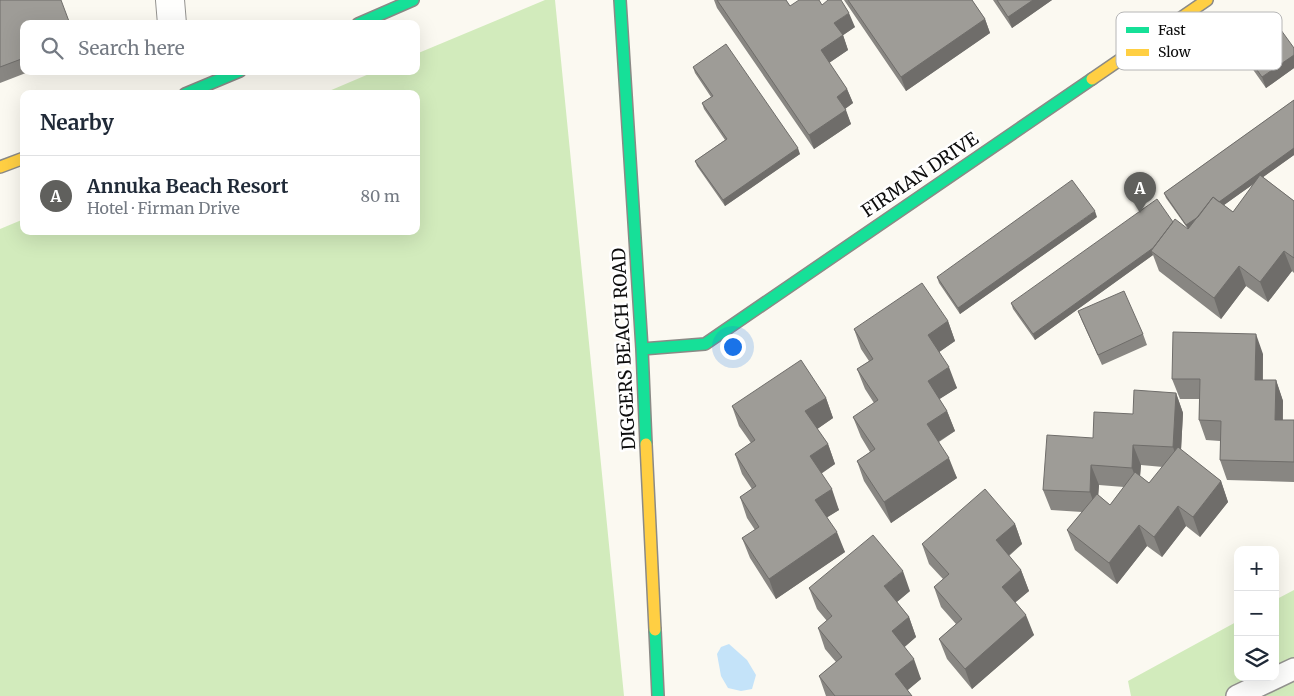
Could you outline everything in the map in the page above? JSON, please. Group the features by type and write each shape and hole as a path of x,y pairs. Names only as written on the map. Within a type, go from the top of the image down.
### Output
{"street":[{"path":"170,0 172,20"},
{"path":"367,20 413,0"},
{"name":"DIGGERS BEACH ROAD","path":"620,0 642,349 658,696"},
{"name":"FIRMAN DRIVE","path":"642,349 705,344 1116,57"},
{"path":"192,84 225,75"},
{"path":"0,167 20,160"}],"lane":[{"path":"1237,696 1294,669"}],"green space":[{"path":"545,0 555,0 624,696 0,696 0,229 20,221 20,235 420,235 420,90 331,90 367,75 420,75 420,52"},
{"path":"1294,590 1294,696 1131,696 1128,681 1234,623 1234,681 1279,681 1279,598"}],"water":[{"path":"729,644 747,660 756,675 752,689 741,691 728,688 721,676 717,654 721,647"}],"building":[{"path":"0,0 61,0 68,20 20,20 20,60 0,67"},
{"path":"717,0 786,0 790,6 799,0 819,0 822,5 828,0 841,0 849,13 834,23 843,35 821,50 847,89 837,97 846,110 809,135"},
{"path":"848,0 972,0 985,19 901,77"},
{"path":"997,0 1033,0 1008,17"},
{"path":"1282,31 1294,48 1294,55 1282,63"},
{"path":"726,44 798,148 723,200 695,161 727,139 702,103 713,96 693,67"},
{"path":"1257,70 1272,70 1262,77"},
{"path":"1294,100 1294,148 1219,202 1213,197 1198,217 1186,225 1164,193"},
{"path":"1260,175 1294,201 1294,258 1284,251 1260,282 1239,266 1214,298 1151,251 1175,219 1188,229 1213,197 1233,212"},
{"path":"1072,180 1095,211 958,308 937,277"},
{"path":"1157,199 1173,222 1153,248 1033,334 1011,303"},
{"path":"922,283 948,321 928,335 949,367 928,381 947,411 927,424 949,458 884,502 857,461 875,449 853,417 878,400 857,369 873,359 854,329"},
{"path":"1124,291 1143,334 1098,355 1078,311"},
{"path":"1173,332 1256,334 1255,380 1276,380 1275,420 1294,420 1294,462 1220,460 1221,421 1199,420 1200,379 1172,379"},
{"path":"801,360 826,398 805,411 828,444 810,456 832,489 815,500 837,532 769,579 742,538 759,527 740,497 756,486 735,454 755,440 732,406"},
{"path":"1134,390 1176,393 1173,447 1133,445 1132,468 1091,465 1090,492 1043,490 1047,435 1093,438 1094,412 1133,414"},
{"path":"1178,447 1221,481 1193,517 1178,506 1154,537 1139,525 1109,563 1067,530 1097,494 1110,505 1135,472 1149,483"},
{"path":"985,489 1015,524 996,540 1021,570 1002,587 1026,615 965,669 939,639 962,619 934,587 949,574 922,544"},
{"path":"873,535 903,571 884,586 909,617 892,631 914,659 895,674 912,696 835,696 819,676 842,657 818,628 832,616 809,588"}],"traffic: fast":[{"path":"367,20 413,0"},
{"path":"620,0 642,349 646,444"},
{"path":"195,90 230,75"},
{"path":"642,349 705,344 1092,79"},
{"path":"655,630 658,696"}],"traffic: slow":[{"path":"1190,12 1207,0"},
{"path":"1092,79 1116,63"},
{"path":"0,167 20,160"},
{"path":"646,444 655,630"}],"place":[{"name":"Annuka Beach Resort","path":"1140,213"}]}
